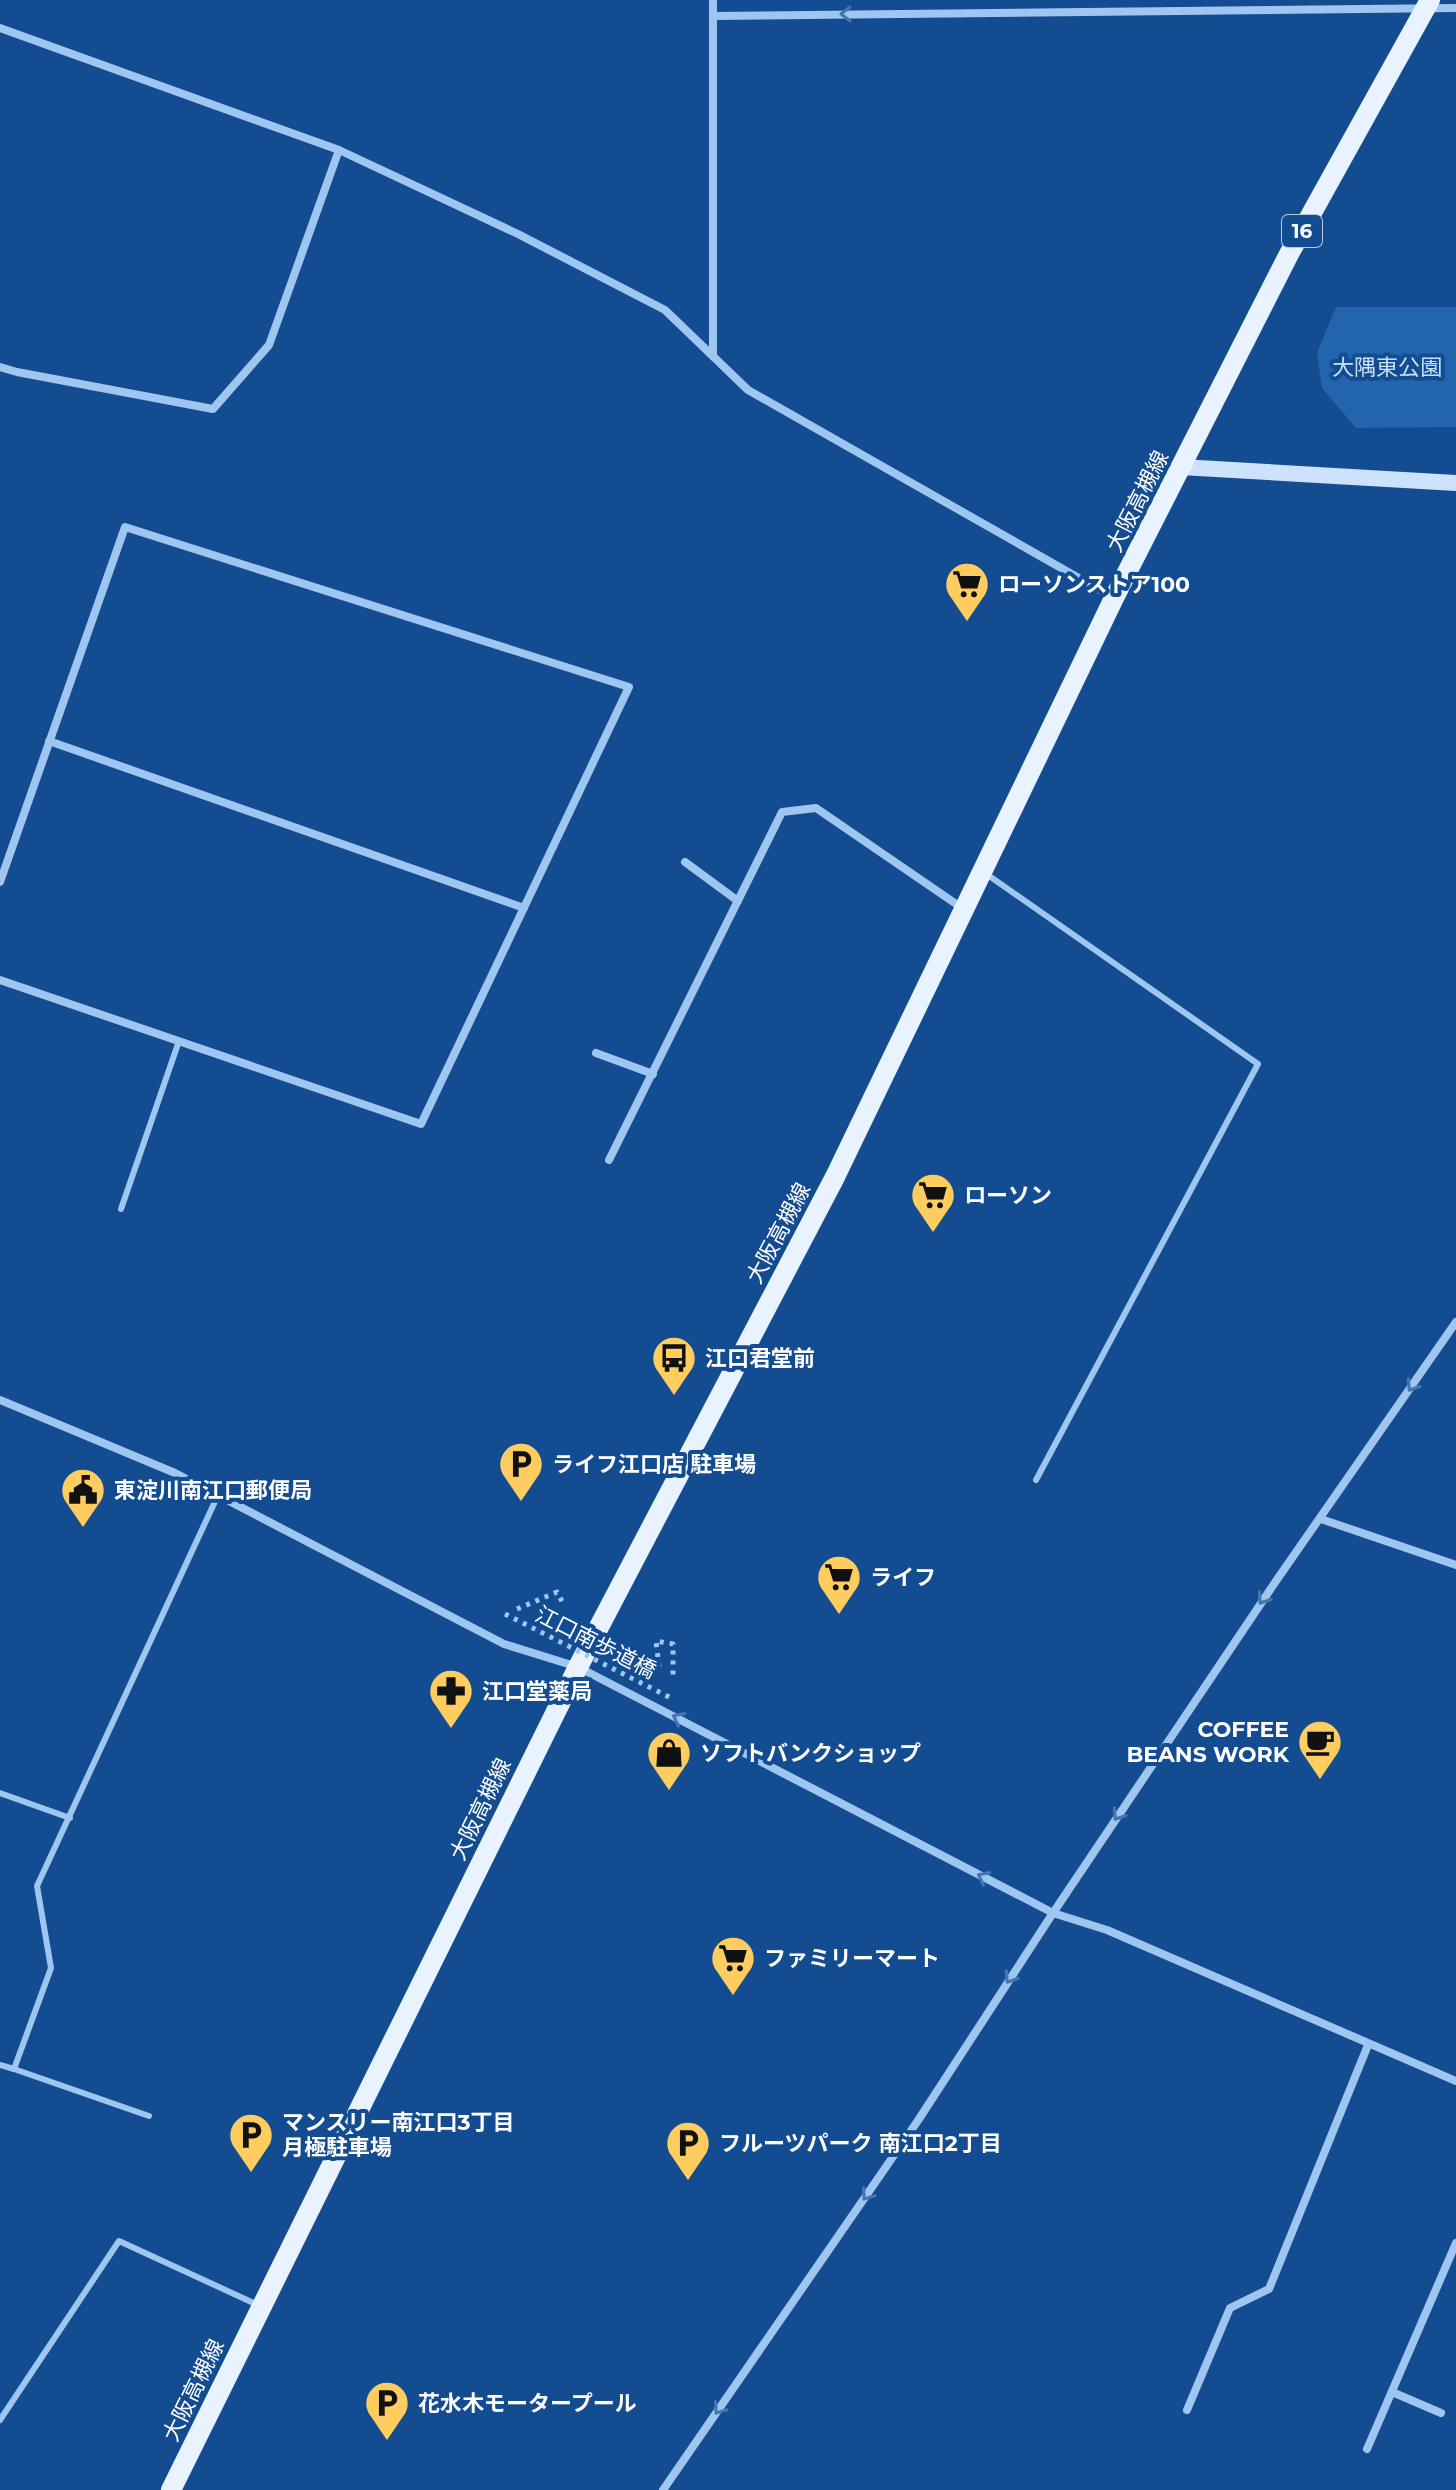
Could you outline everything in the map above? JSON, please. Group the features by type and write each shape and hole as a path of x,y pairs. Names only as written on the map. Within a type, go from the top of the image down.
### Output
{"main road":[{"name":"大阪高槻線","path":"171,2490 578,1667 835,1177 1114,598 1289,254 1428,4"}],"street":[{"path":"713,0 713,354"},
{"path":"713,16 1428,4 1456,8"},
{"path":"0,28 339,150 518,234 665,310 748,390 1114,598"},
{"path":"0,367 213,409 269,345 339,150"},
{"path":"1181,467 1456,483"},
{"path":"0,882 125,527 629,687 421,1124 0,980"},
{"path":"49,741 524,908"},
{"path":"609,1160 782,812 816,808 964,909"},
{"path":"685,862 738,901"},
{"path":"596,1053 653,1074"},
{"path":"663,2490 919,2119 1267,1594 1456,1322"},
{"path":"0,1400 175,1473 504,1644 578,1667 1053,1913 1107,1930 1456,2081"},
{"path":"1321,1519 1456,1565"},
{"path":"1187,2410 1230,2308 1269,2289 1368,2045"},
{"path":"1367,2449 1456,2243"},
{"path":"1392,2392 1441,2413"}],"lane":[{"path":"982,870 1258,1064 1036,1480"},
{"path":"121,1209 179,1041"},
{"path":"14,2069 51,1968 37,1886 218,1495"},
{"path":"0,1793 70,1818"},
{"path":"0,2065 149,2116"},
{"path":"0,2420 119,2241 261,2307"}],"path":[{"name":"江口南歩道橋","path":"556,1613 567,1609 557,1592 505,1614 673,1699 673,1644 656,1641 659,1674"}],"green space":[{"name":"大隅東公園","path":"1336,307 1456,307 1456,427 1356,428 1322,388 1317,353"}],"place":[{"name":"ローソンストア100","path":"967,623"},
{"name":"ローソン","path":"933,1234"},
{"name":"江口君堂前","path":"674,1397"},
{"name":"ライフ江口店 駐車場","path":"521,1503"},
{"name":"東淀川南江口郵便局","path":"83,1529"},
{"name":"ライフ","path":"839,1616"},
{"name":"江口堂薬局","path":"451,1730"},
{"name":"COFFEE BEANS WORK","path":"1320,1781"},
{"name":"ソフトバンクショップ","path":"669,1792"},
{"name":"ファミリーマート","path":"733,1997"},
{"name":"マンスリー南江口3丁目 月極駐車場","path":"251,2174"},
{"name":"フルーツパーク 南江口2丁目","path":"688,2182"},
{"name":"花水木モータープール","path":"387,2442"}]}
